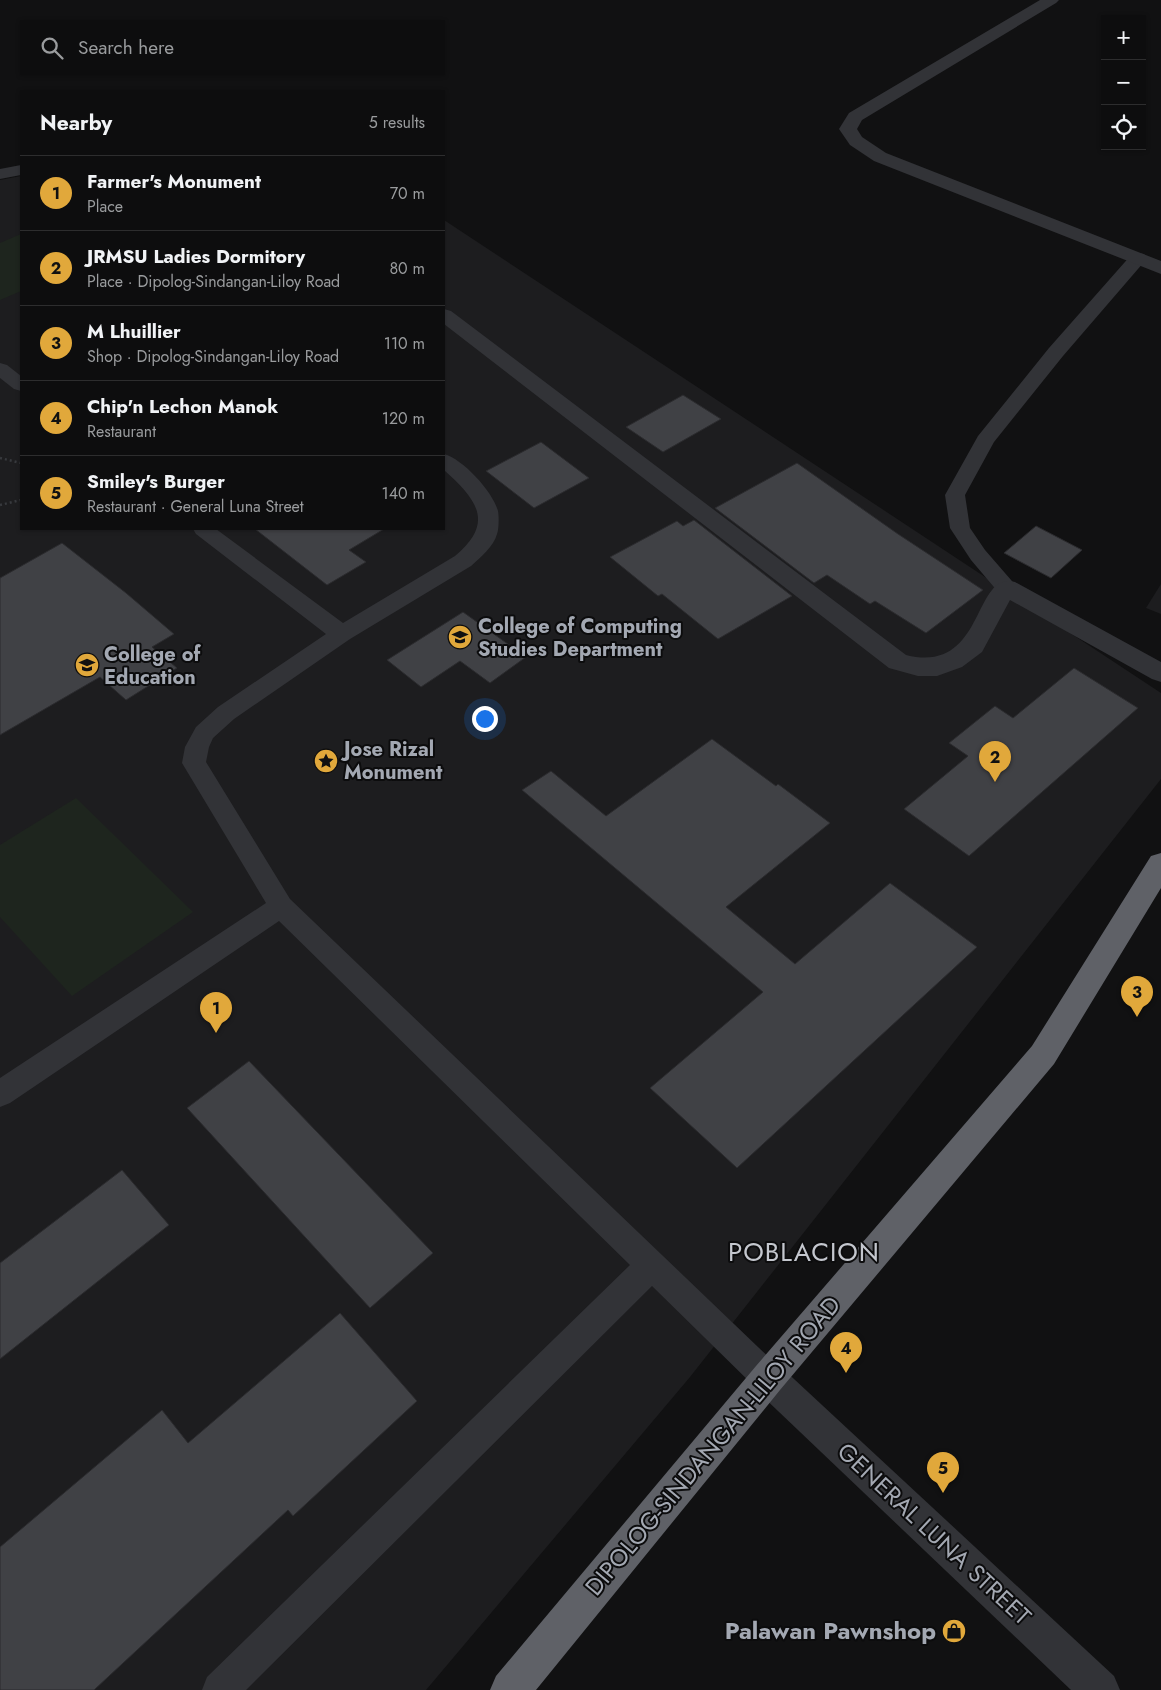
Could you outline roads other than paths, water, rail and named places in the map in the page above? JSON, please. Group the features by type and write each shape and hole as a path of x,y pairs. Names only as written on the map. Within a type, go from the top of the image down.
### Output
{"highway":[{"name":"DIPOLOG-SINDANGAN-LILOY ROAD","path":"510,1690 768,1378 1043,1056 1161,864"}],"street":[{"path":"1051,0 854,117 848,129 856,141 880,157 1161,268"},
{"path":"445,316 898,662 918,667 937,666 953,661 973,646 995,604 1007,588 1161,673"},
{"name":"GENERAL LUNA STREET","path":"768,1378 1100,1690"}],"lane":[{"path":"0,174 20,170"},
{"path":"1007,588 978,555 960,528 956,495 986,440 1056,352 1138,258"},
{"path":"0,368 20,384"},
{"path":"445,461 474,486 488,511 487,534 476,550 463,561 342,634 226,713 204,733 194,763 281,906 768,1378"},
{"path":"204,530 342,634"},
{"path":"0,1094 281,906"},
{"path":"220,1690 652,1265"}],"place":[{"name":"College of Computing Studies Department","path":"460,637"},
{"name":"College of Education","path":"87,665"},
{"name":"Jose Rizal Monument","path":"326,761"},
{"name":"JRMSU Ladies Dormitory","path":"995,782"},
{"name":"M Lhuillier","path":"1137,1017"},
{"name":"Farmer's Monument","path":"216,1033"},
{"name":"Chip'n Lechon Manok","path":"846,1373"},
{"name":"Smiley's Burger","path":"943,1493"},
{"name":"Palawan Pawnshop","path":"954,1631"}],"district":[{"name":"POBLACION","path":"804,1252"}]}
